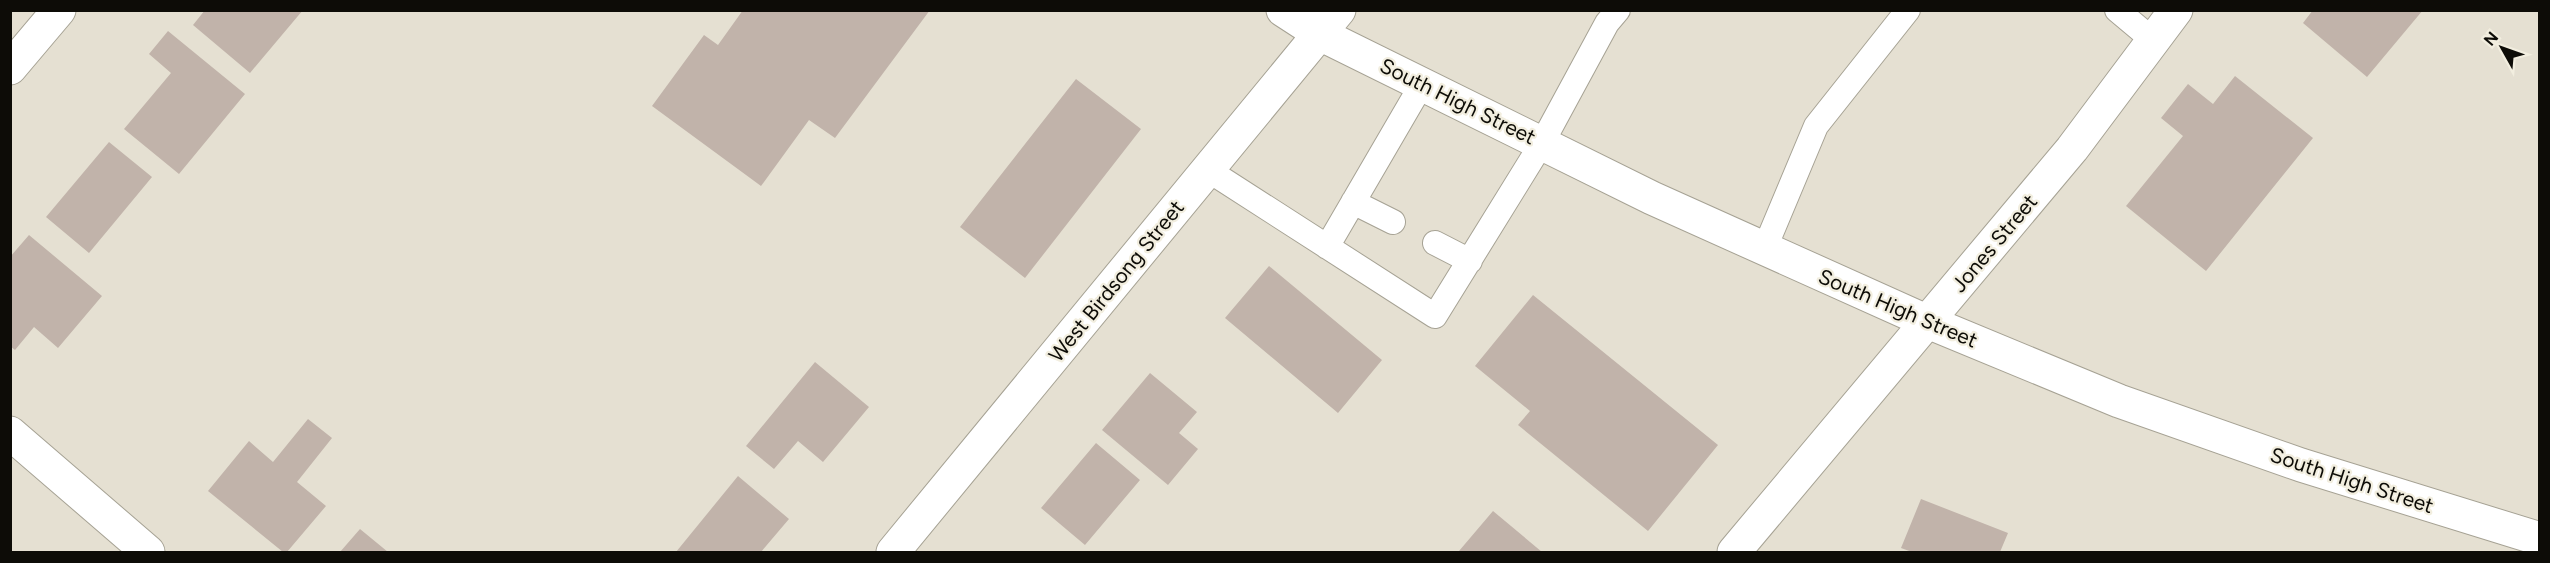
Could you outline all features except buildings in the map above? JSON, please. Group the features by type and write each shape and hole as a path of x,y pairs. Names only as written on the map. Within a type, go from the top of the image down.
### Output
{"street":[{"path":"10,68 59,10"},
{"name":"South High Street","path":"1284,10 1330,22 1422,84 1764,250 1928,322 2119,401 2301,465 2540,539"},
{"name":"Jones Street","path":"1734,552 2072,149 2176,10"},
{"name":"West Birdsong Street","path":"893,552 1330,22"},
{"path":"10,434 148,552"}],"lane":[{"path":"1208,170 1435,316 1542,143 1607,23 1618,10"},
{"path":"1764,250 1816,126 1908,10"},
{"path":"2117,10 2154,40"},
{"path":"1327,247 1422,84"},
{"path":"1353,202 1393,222"},
{"path":"1435,243 1470,261"}]}
